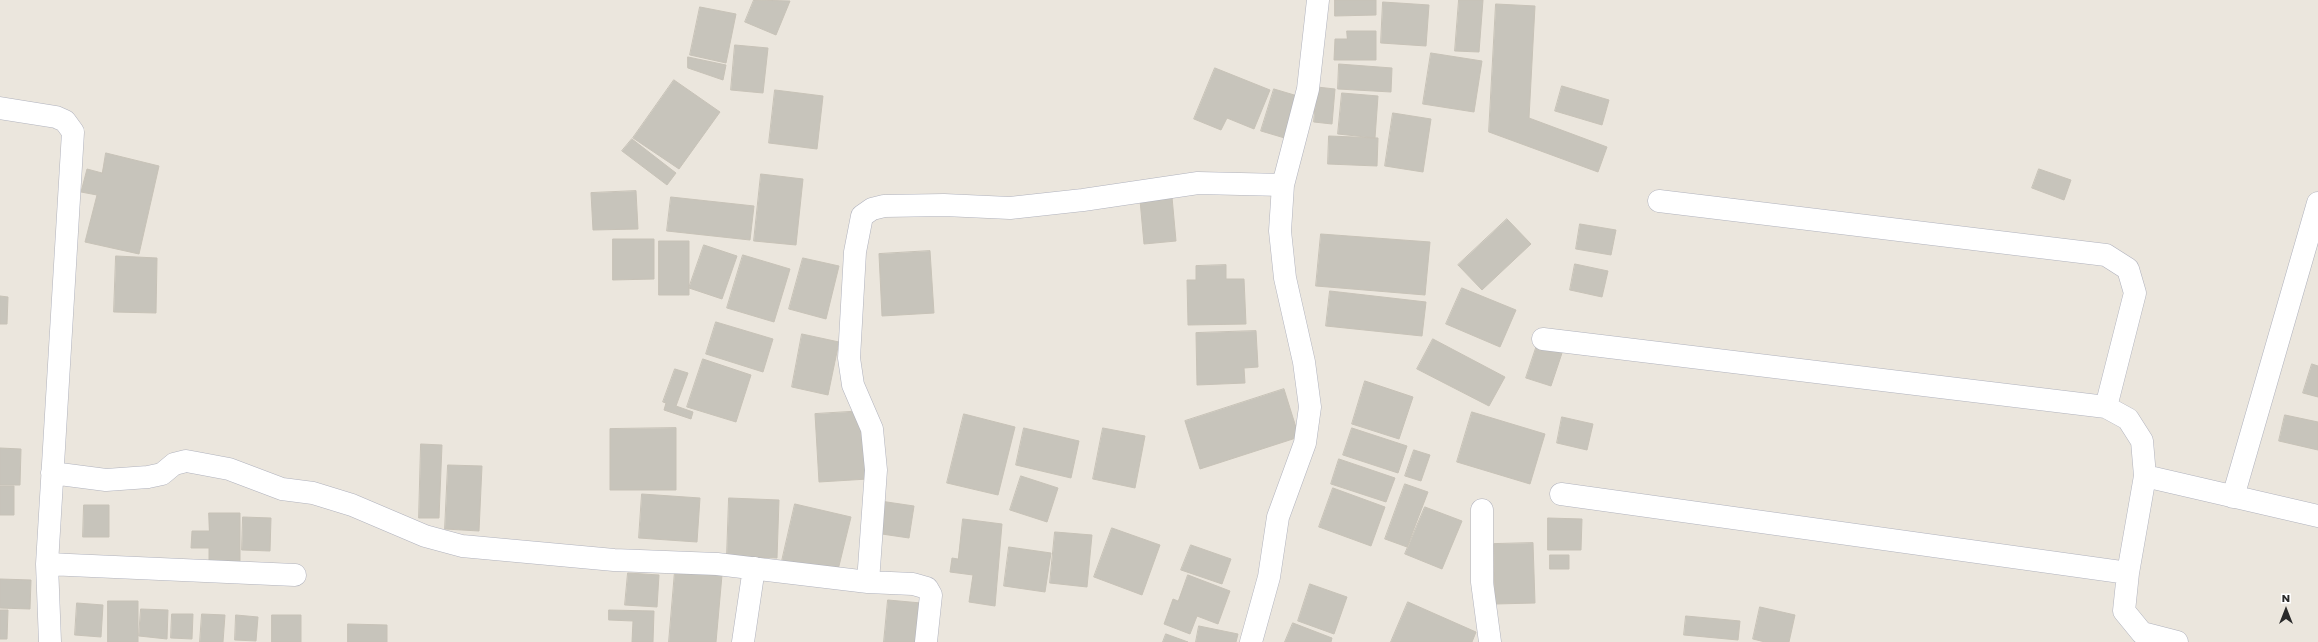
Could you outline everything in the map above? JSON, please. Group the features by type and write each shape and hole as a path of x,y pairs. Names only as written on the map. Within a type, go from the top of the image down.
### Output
{"street":[{"path":"1251,642 1269,577 1278,517 1305,443 1310,407 1304,362 1285,278 1280,231 1283,185 1308,89 1318,0"},
{"path":"0,108 56,116 65,121 72,132 47,564 50,642"},
{"path":"868,582 876,470 872,429 853,384 849,358 855,252 862,216 872,209 884,206 944,205 1010,208 1082,200 1198,183 1283,185"},
{"path":"1659,201 2106,255 2128,269 2135,293 2106,407"},
{"path":"2234,496 2318,203"},
{"path":"1543,339 2106,407 2128,418 2142,441 2145,476 2128,573 2124,611 2142,633 2176,642"},
{"path":"52,473 106,480 148,477 162,474 174,464 186,461 197,462 229,469 282,489 313,493 339,501 425,536 462,546 614,560 717,564 868,582 912,584 927,588 931,595 926,642"},
{"path":"2145,476 2318,516"},
{"path":"1561,494 2128,573"},
{"path":"1482,510 1482,582 1490,642"},
{"path":"47,564 295,575"},
{"path":"743,642 754,568"}],"building":[{"path":"754,0 790,1 776,35 745,22"},
{"path":"1335,0 1376,0 1376,15 1335,16"},
{"path":"1459,0 1483,0 1479,52 1455,51"},
{"path":"1383,2 1429,5 1426,46 1381,43"},
{"path":"1496,4 1535,6 1529,118 1607,147 1598,172 1489,132"},
{"path":"700,7 736,14 726,63 690,55"},
{"path":"1347,31 1376,31 1376,60 1334,60 1335,39 1347,39"},
{"path":"735,45 768,48 763,93 731,90"},
{"path":"1431,53 1482,61 1474,112 1423,104"},
{"path":"688,57 726,65 723,80 688,68"},
{"path":"1339,64 1392,68 1391,92 1338,89"},
{"path":"1215,68 1270,90 1254,129 1227,118 1221,130 1194,119"},
{"path":"674,80 720,112 679,169 633,138"},
{"path":"1562,86 1609,100 1602,125 1555,111"},
{"path":"1317,87 1335,89 1332,124 1314,122"},
{"path":"1274,89 1301,97 1288,139 1261,131"},
{"path":"775,90 823,96 817,149 769,143"},
{"path":"1342,93 1378,96 1375,138 1338,134"},
{"path":"1393,113 1431,119 1423,172 1385,166"},
{"path":"1329,136 1378,138 1377,166 1328,164"},
{"path":"632,139 676,173 667,185 622,151"},
{"path":"106,153 159,166 139,254 85,242 97,195 81,192 87,169 102,173"},
{"path":"2039,169 2071,180 2064,200 2032,188"},
{"path":"761,174 803,179 796,245 754,241"},
{"path":"636,191 638,229 593,230 591,193"},
{"path":"671,197 754,206 750,240 667,231"},
{"path":"1172,197 1176,241 1144,244 1140,200"},
{"path":"1507,219 1531,244 1482,290 1458,265"},
{"path":"1580,224 1616,230 1611,255 1576,249"},
{"path":"1321,234 1430,242 1425,295 1316,286"},
{"path":"613,239 654,239 654,279 613,280"},
{"path":"659,241 689,241 689,295 659,295"},
{"path":"704,245 737,256 722,299 689,288"},
{"path":"930,251 934,313 882,316 879,254"},
{"path":"743,255 790,269 774,322 727,308"},
{"path":"116,256 157,258 156,313 114,312"},
{"path":"803,258 839,266 826,319 789,309"},
{"path":"1575,264 1608,271 1602,297 1570,290"},
{"path":"1226,265 1226,279 1244,279 1246,324 1188,325 1187,280 1196,280 1196,266"},
{"path":"1462,288 1516,310 1500,347 1446,324"},
{"path":"1330,291 1426,302 1422,336 1326,326"},
{"path":"0,296 8,297 7,324 0,324"},
{"path":"716,322 773,339 763,372 706,354"},
{"path":"1256,331 1258,367 1244,368 1245,383 1197,385 1196,333"},
{"path":"802,334 839,342 828,395 792,387"},
{"path":"1433,339 1505,377 1489,406 1417,369"},
{"path":"1538,342 1563,350 1551,386 1526,378"},
{"path":"703,359 751,375 736,422 687,407"},
{"path":"2312,364 2318,366 2318,397 2303,393"},
{"path":"675,369 688,373 676,406 693,412 691,419 664,410 666,403 663,402"},
{"path":"1365,381 1413,397 1399,439 1352,424"},
{"path":"1284,389 1299,437 1200,469 1185,421"},
{"path":"865,411 868,479 819,482 815,414"},
{"path":"1472,412 1545,434 1530,484 1457,462"},
{"path":"964,414 1015,427 998,495 947,483"},
{"path":"2285,415 2318,422 2318,450 2279,441"},
{"path":"1562,417 1593,424 1587,450 1557,443"},
{"path":"676,428 676,490 610,490 610,429"},
{"path":"1024,428 1079,441 1071,478 1016,465"},
{"path":"1103,428 1145,436 1135,488 1093,479"},
{"path":"1352,428 1407,446 1398,473 1343,455"},
{"path":"421,444 442,445 439,518 419,518"},
{"path":"0,448 21,449 20,485 0,485"},
{"path":"1414,450 1430,455 1421,481 1405,476"},
{"path":"1339,459 1395,478 1386,502 1331,484"},
{"path":"448,465 482,466 479,531 445,529"},
{"path":"1021,476 1058,488 1047,522 1010,510"},
{"path":"1405,484 1428,492 1407,547 1385,539"},
{"path":"0,486 14,486 14,515 0,515"},
{"path":"1333,488 1385,507 1371,546 1319,527"},
{"path":"642,494 700,498 697,542 639,538"},
{"path":"729,498 779,500 777,558 727,556"},
{"path":"880,501 914,506 909,538 875,533"},
{"path":"795,504 851,517 837,574 782,561"},
{"path":"84,505 109,505 109,537 83,537"},
{"path":"1425,507 1462,521 1442,569 1405,554"},
{"path":"209,513 240,513 240,568 209,567 209,548 191,548 192,531 209,531"},
{"path":"243,517 271,518 270,551 242,550"},
{"path":"1548,518 1582,519 1581,550 1548,550"},
{"path":"963,519 1002,524 995,606 969,602 973,575 950,572 952,558 958,559"},
{"path":"1112,528 1160,545 1142,595 1094,577"},
{"path":"1055,532 1092,535 1087,587 1050,583"},
{"path":"1533,543 1535,603 1495,604 1494,544"},
{"path":"1191,545 1231,559 1222,584 1181,570"},
{"path":"1009,547 1051,553 1045,592 1004,586"},
{"path":"1550,555 1569,555 1569,569 1550,569"},
{"path":"675,571 722,575 716,642 669,642"},
{"path":"628,573 659,575 657,607 625,605"},
{"path":"1188,575 1230,591 1218,624 1197,616 1190,634 1164,624 1173,599 1178,601"},
{"path":"0,579 31,580 30,609 0,608"},
{"path":"1310,584 1347,597 1334,634 1298,621"},
{"path":"888,600 921,603 918,642 884,642"},
{"path":"108,601 138,601 138,642 108,642"},
{"path":"1408,602 1476,632 1472,642 1391,642"},
{"path":"77,603 103,605 101,637 75,635"},
{"path":"1760,607 1795,615 1789,642 1765,642 1753,639"},
{"path":"141,609 168,610 167,639 139,636"},
{"path":"0,610 8,610 7,639 0,639"},
{"path":"609,610 654,611 653,642 632,642 633,621 609,620"},
{"path":"172,614 193,614 192,639 171,638"},
{"path":"202,614 225,615 223,642 200,642"},
{"path":"236,615 258,617 256,641 235,640"},
{"path":"272,615 301,615 301,642 272,642"},
{"path":"1686,616 1740,621 1738,640 1684,635"},
{"path":"1293,623 1332,638 1331,642 1285,642"},
{"path":"348,624 387,625 387,642 348,642"},
{"path":"1199,626 1238,634 1236,642 1196,642"},
{"path":"1166,634 1188,642 1163,642"}]}
